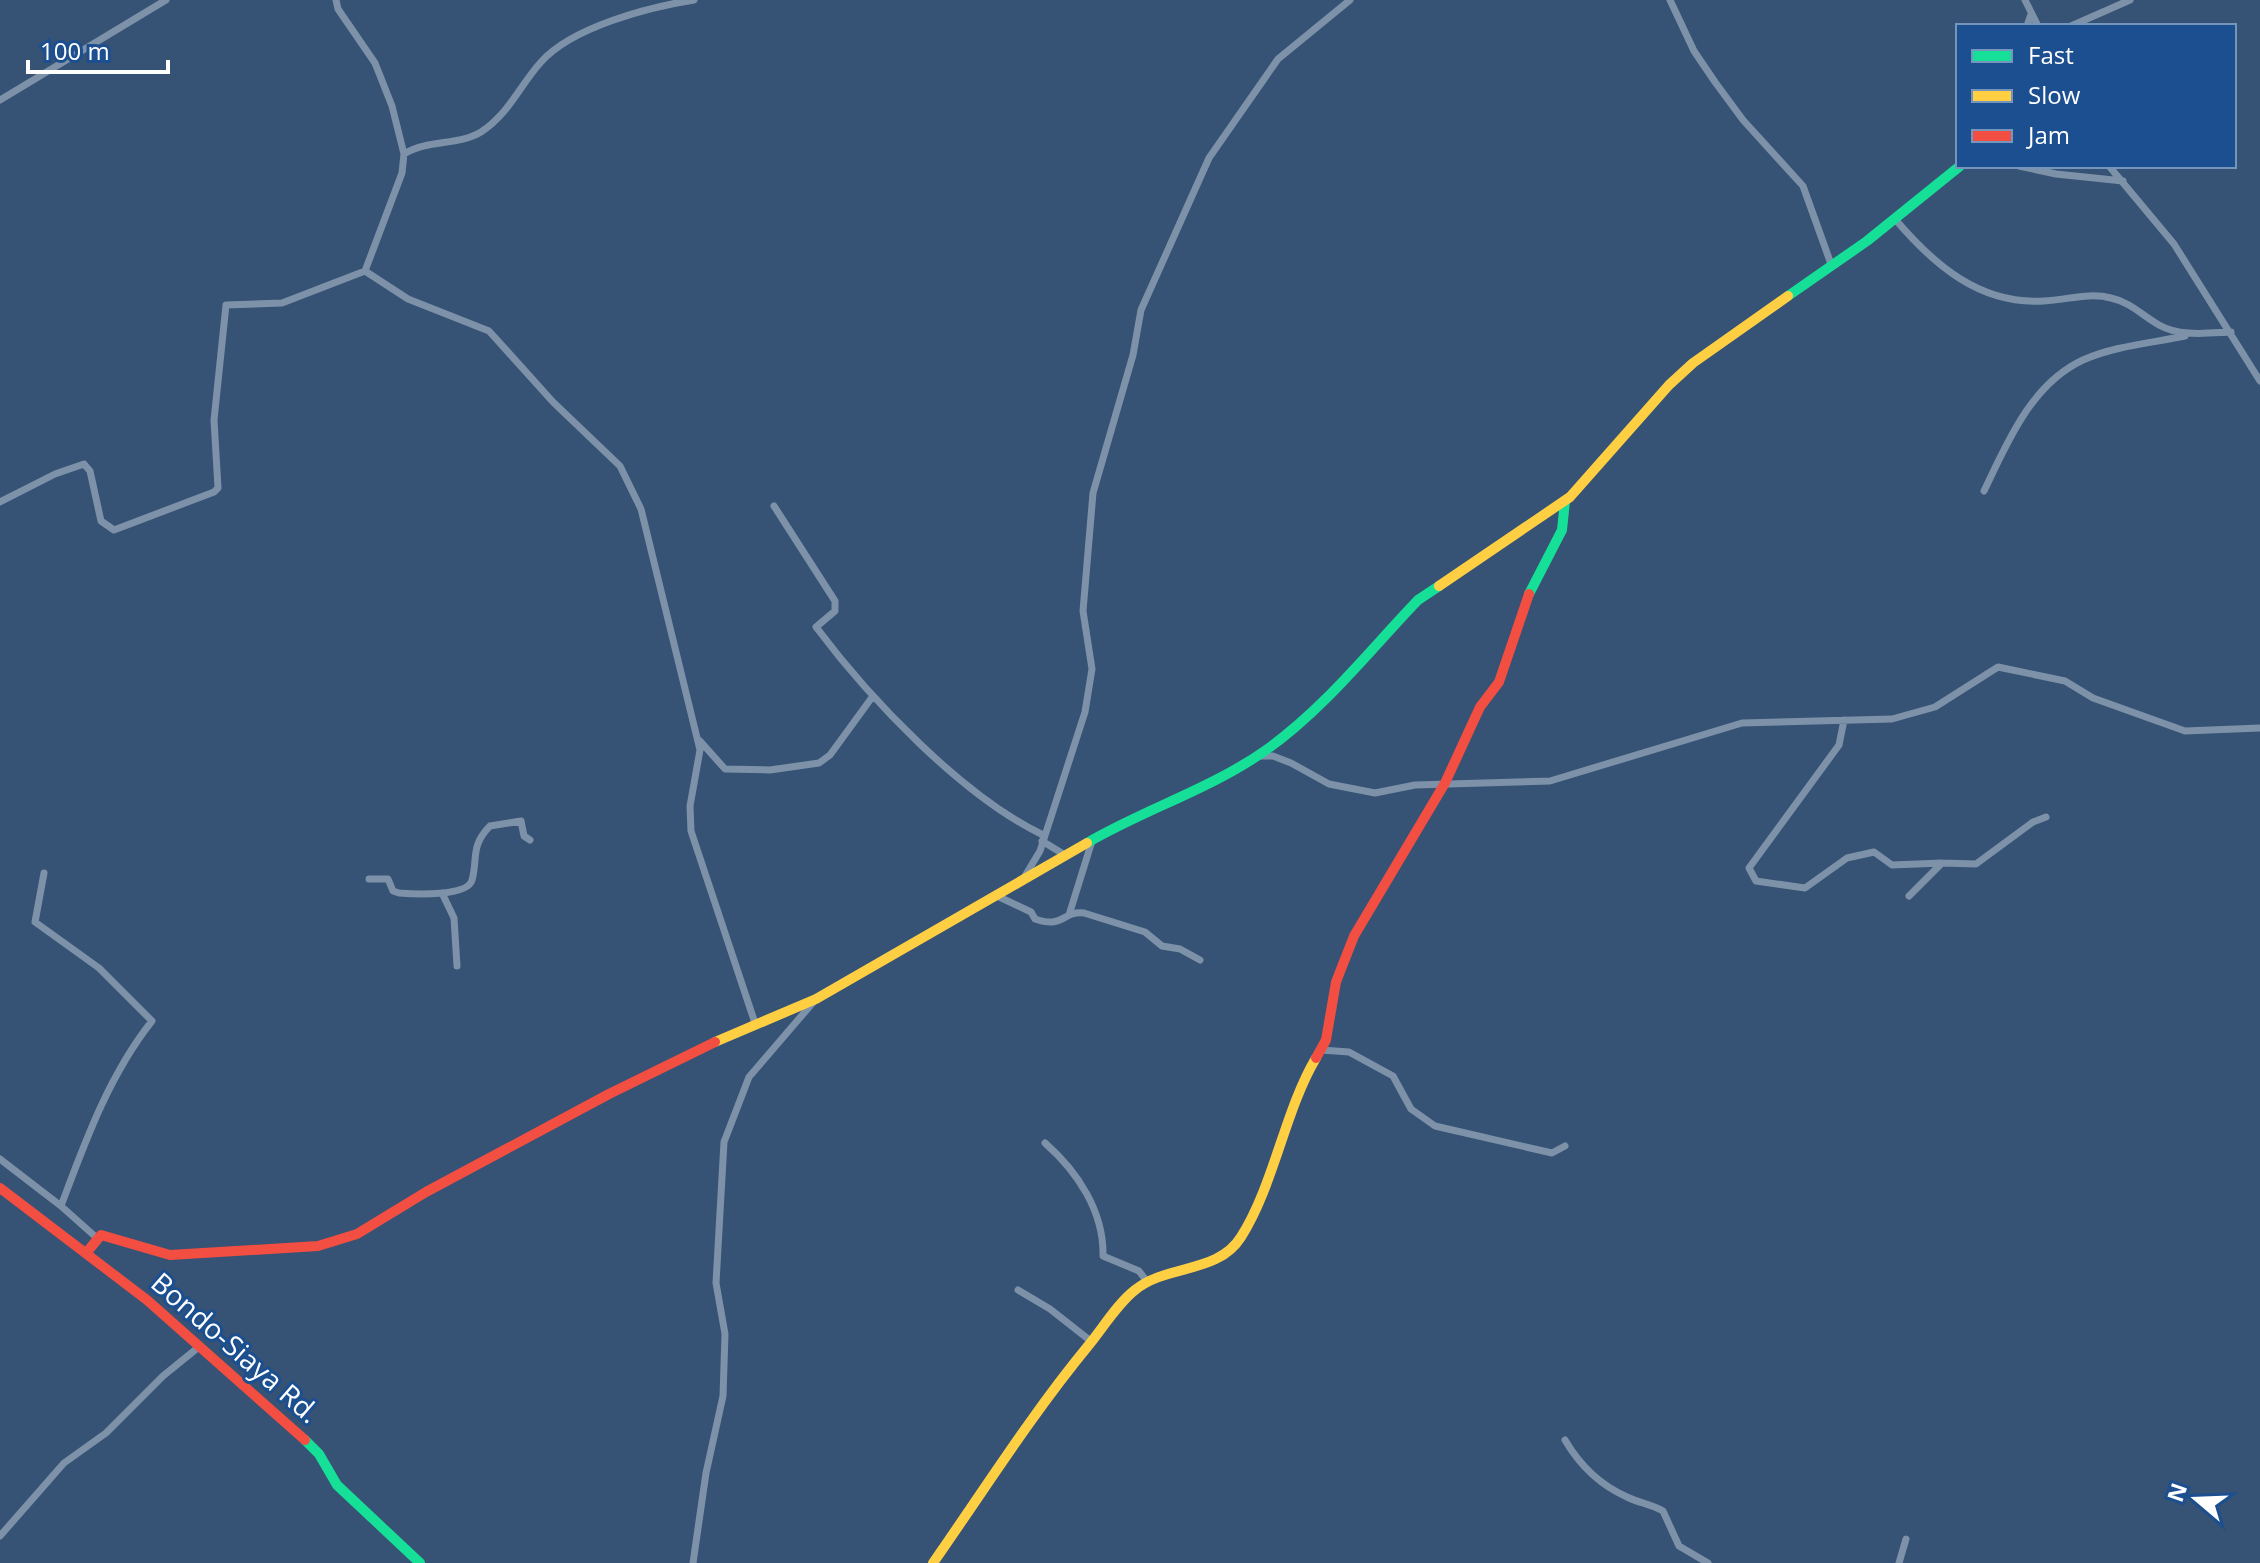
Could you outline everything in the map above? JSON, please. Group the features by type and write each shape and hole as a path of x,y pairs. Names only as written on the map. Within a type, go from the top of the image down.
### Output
{"main road":[{"path":"87,1252 101,1235 170,1255 328,1245 357,1234 602,1097 755,1023 816,999 1065,855 1257,756 1300,723 1418,600 1565,501 1601,465 1675,378 1895,219 1958,168"},
{"path":"933,1563 964,1513 1055,1386 1145,1279 1173,1269 1208,1265 1236,1246 1272,1168 1302,1081 1321,1050 1336,982 1354,936 1415,828 1445,783 1468,729 1505,667 1533,582 1562,530 1565,501"},
{"name":"Bondo-Siaya Rd.","path":"0,1188 87,1252 308,1441 337,1485 420,1563"}],"street":[{"path":"0,100 166,0"},
{"path":"0,502 55,474 84,464 90,471 101,521 114,530 214,492 218,488 214,420 226,305 282,303 365,271 402,173 404,154 392,106 375,63 338,9 336,0"},
{"path":"404,154 429,143 481,132 506,112 541,62 590,29 634,12 694,0"},
{"path":"1024,878 1043,838 1085,712 1091,681 1083,611 1092,501 1101,456 1133,355 1141,310 1209,158 1278,59 1350,0"},
{"path":"1670,0 1694,51 1715,82 1750,128 1803,186 1831,264"},
{"path":"2025,0 2037,24"},
{"path":"2076,24 2130,0"},
{"path":"2028,24 2031,14"},
{"path":"2028,168 2123,181"},
{"path":"2111,168 2174,244 2260,381"},
{"path":"1895,219 1914,241 1958,279 1992,295 2025,302 2107,296 2169,330 2195,334"},
{"path":"365,271 408,299 489,331 553,402 629,477 641,509 700,750 690,806 691,831 755,1023"},
{"path":"1984,491 2021,418 2067,368 2108,352 2195,334 2231,332"},
{"path":"774,506 837,605 816,627 849,671 958,777 1065,855"},
{"path":"1257,756 1273,756 1329,784 1360,791 1386,792 1415,785 1445,783 1550,781 1742,723 1892,719 1935,707 1998,667 2065,681 2093,698 2173,728 2207,731 2260,728"},
{"path":"696,736 725,769 770,770 819,763 830,755 873,696"},
{"path":"1844,720 1839,745 1776,825 1749,868 1756,881 1805,888 1847,858 1874,852 1892,865 1976,864 2033,822 2046,817"},
{"path":"697,771 707,763 721,766"},
{"path":"369,879 384,878 393,891 399,893 442,893 467,888 472,881 474,853 490,826 521,821 524,836 530,840"},
{"path":"1069,915 1092,841"},
{"path":"1909,896 1942,863"},
{"path":"44,873 35,922 99,968 152,1021 123,1060 110,1085 61,1206"},
{"path":"442,893 454,918 457,966"},
{"path":"995,895 1031,912 1035,919 1050,924 1069,915 1084,913 1145,932 1162,946 1180,949 1200,960"},
{"path":"693,1563 706,1473 723,1396 725,1334 716,1283 724,1142 749,1077 816,999"},
{"path":"1321,1050 1349,1052 1393,1076 1411,1109 1448,1131 1552,1153 1565,1146"},
{"path":"1045,1143 1062,1158 1090,1200 1101,1222 1103,1256 1139,1271 1145,1279"},
{"path":"0,1159 98,1239"},
{"path":"1018,1290 1050,1309 1092,1342"},
{"path":"0,1536 64,1463 106,1433 163,1376 200,1346"},
{"path":"1565,1440 1577,1461 1603,1483 1627,1498 1663,1511 1679,1546 1708,1563"},
{"path":"1899,1563 1906,1539"}],"traffic: fast":[{"path":"1788,296 1867,241 1958,168"},
{"path":"1529,594 1562,530 1565,501"},
{"path":"1087,843 1200,788 1266,750 1307,717 1418,600 1439,586"},
{"path":"305,1440 319,1454 337,1485 420,1563"}],"traffic: slow":[{"path":"1439,586 1570,497 1669,385 1693,363 1788,296"},
{"path":"715,1042 816,999 1087,843"},
{"path":"933,1563 1047,1398 1122,1302 1148,1282 1219,1257 1241,1237 1262,1194 1305,1078 1316,1058"}],"traffic: jam":[{"path":"1316,1058 1326,1040 1336,982 1354,936 1445,783 1480,707 1499,682 1529,594"},
{"path":"87,1252 101,1235 170,1255 318,1246 357,1234 426,1192 609,1094 715,1042"},
{"path":"0,1188 147,1300 305,1440"}]}
